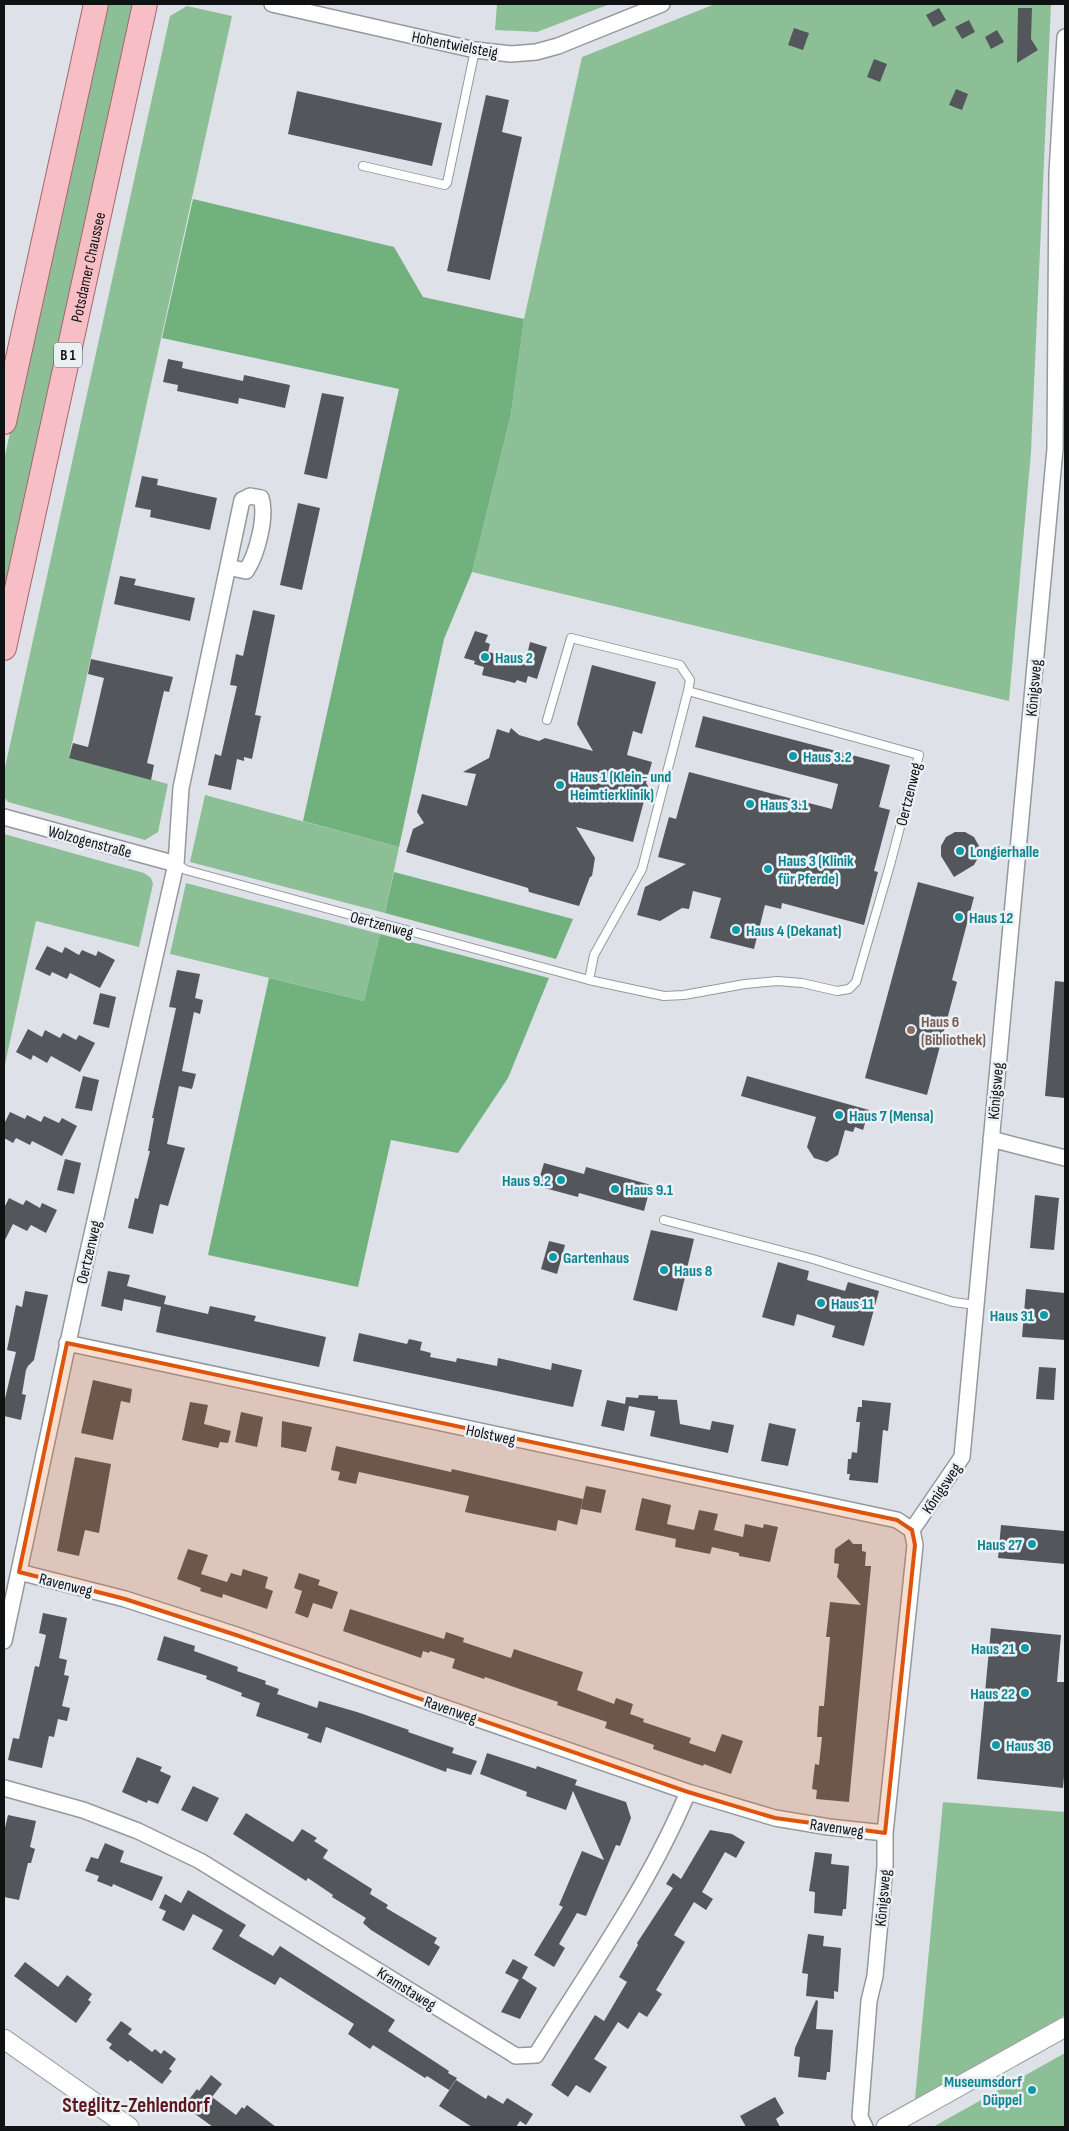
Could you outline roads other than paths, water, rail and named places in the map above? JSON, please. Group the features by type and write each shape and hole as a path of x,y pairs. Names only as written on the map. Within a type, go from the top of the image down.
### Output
{"main road":[{"path":"4,422 96,4"},
{"name":"Potsdamer Chaussee","path":"4,648 145,4"}],"street":[{"name":"Hohentwielsteig","path":"272,4 475,50 511,54 536,52 558,46 662,4"},
{"name":"Königsweg","path":"865,2127 860,2117 869,2001 875,1976 885,1866 885,1832 915,1545 912,1530 962,1457 991,1140 1060,451 1061,175 1065,37"},
{"name":"Oertzenweg","path":"4,1641 67,1343 176,864 181,788 228,567"},
{"name":"Wolzogenstraße","path":"4,818 176,864"},
{"path":"991,1140 1065,1158"},
{"name":"Holstweg","path":"67,1343 897,1520 912,1530"},
{"name":"Ravenweg","path":"20,1572 125,1599 236,1635 688,1792 775,1818 829,1828 885,1832"},
{"name":"Kramstaweg","path":"4,1788 83,1810 138,1831 200,1861 516,2056 536,2055 640,1890 688,1792"},
{"path":"886,2127 1065,2027"},
{"path":"4,2039 129,2127"}],"lane":[{"path":"364,166 445,185 447,183 475,50"},
{"path":"547,720 571,638 680,665 690,680 642,869 594,955 589,980"},
{"name":"Oertzenweg","path":"176,864 186,870 589,980 664,996 684,995 745,984 777,981 837,991 849,989 856,982 890,865 919,754 688,691"},
{"path":"664,1220 813,1259 953,1302 976,1305"}],"place":[{"name":"Haus 2","path":"485,657"},
{"name":"Haus 3.2","path":"793,756"},
{"name":"Haus 1 (Klein- und Heimtierklinik)","path":"560,785"},
{"name":"Haus 3.1","path":"750,804"},
{"name":"Longierhalle","path":"960,851"},
{"name":"Haus 3 (Klinik für Pferde)","path":"768,869"},
{"name":"Haus 12","path":"959,917"},
{"name":"Haus 4 (Dekanat)","path":"736,930"},
{"name":"Haus 6 (Bibliothek)","path":"911,1030"},
{"name":"Haus 7 (Mensa)","path":"839,1115"},
{"name":"Haus 9.2","path":"561,1180"},
{"name":"Haus 9.1","path":"615,1189"},
{"name":"Gartenhaus","path":"553,1257"},
{"name":"Haus 8","path":"664,1270"},
{"name":"Haus 11","path":"821,1303"},
{"name":"Haus 31","path":"1044,1315"},
{"name":"Haus 27","path":"1032,1544"},
{"name":"Haus 21","path":"1025,1648"},
{"name":"Haus 22","path":"1025,1693"},
{"name":"Haus 36","path":"996,1745"},
{"name":"Museumsdorf Düppel","path":"1032,2090"}],"district":[{"name":"Steglitz-Zehlendorf","path":"136,2105"}]}
